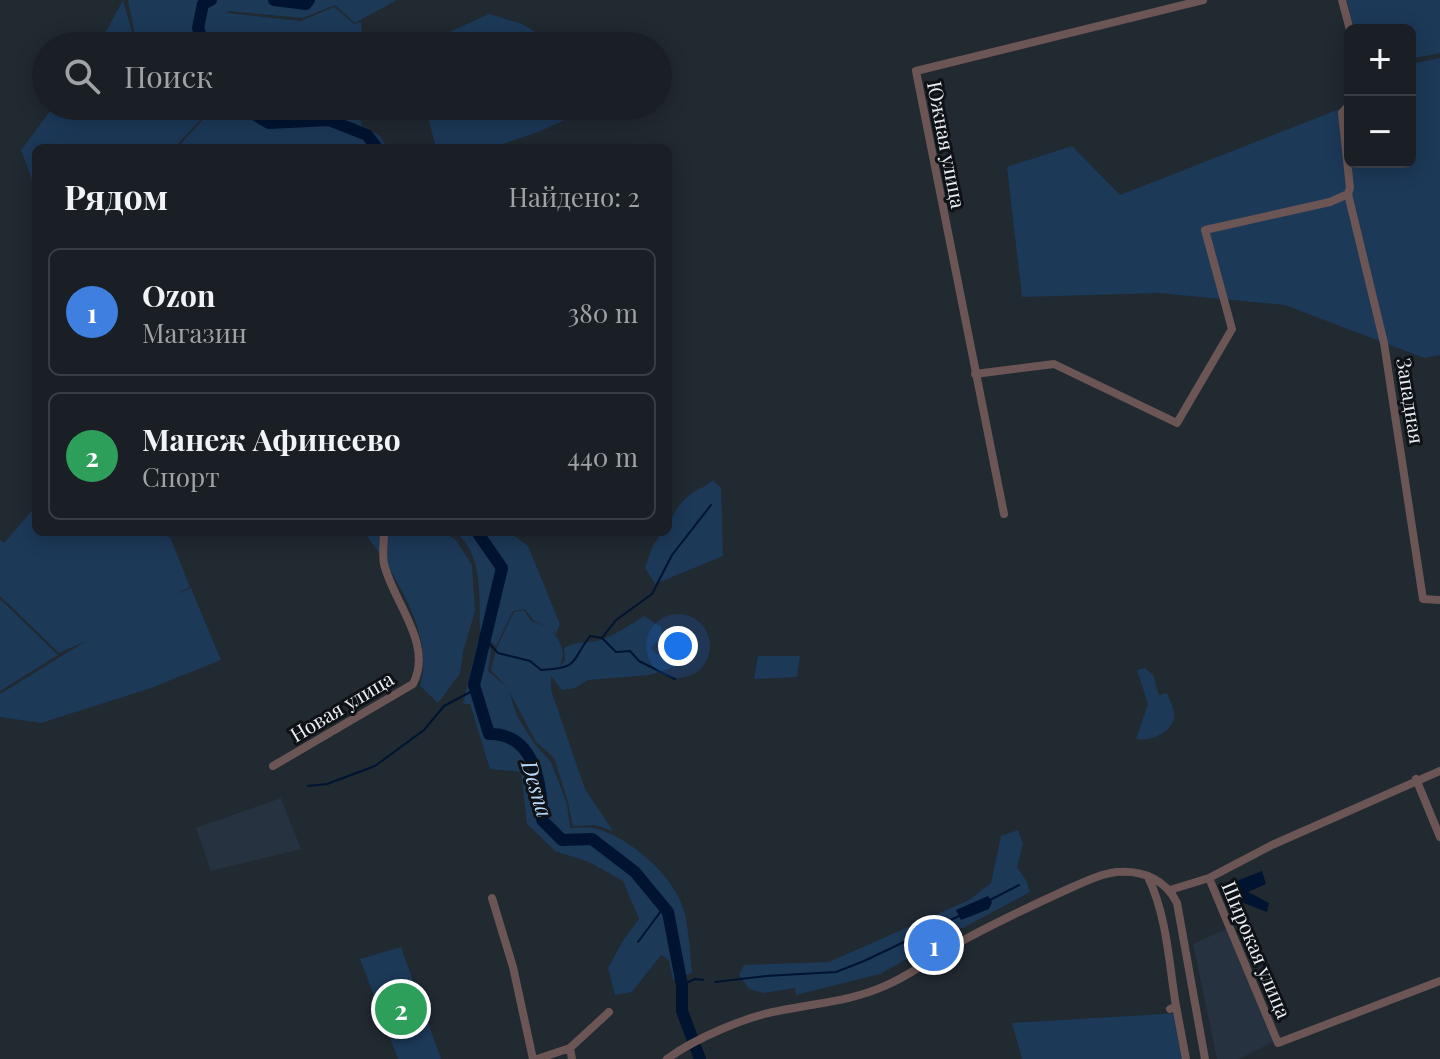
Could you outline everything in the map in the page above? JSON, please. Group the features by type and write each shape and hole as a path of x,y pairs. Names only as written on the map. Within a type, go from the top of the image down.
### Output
{"street":[{"name":"Южная улица","path":"1004,514 916,71 1203,0"},
{"path":"1342,0 1348,24"},
{"path":"1344,111 1344,132"},
{"path":"975,374 1054,364 1177,423 1232,329 1205,230 1330,202 1348,194 1348,168"},
{"name":"Западная","path":"1348,194 1384,343 1423,599 1440,600"},
{"name":"Новая улица","path":"273,766 413,684 419,673 420,652 383,562 384,536"},
{"path":"1209,878 1272,845 1440,771"},
{"path":"1416,779 1440,837"},
{"path":"670,1057 719,1031 775,1011 836,1003 889,985 961,941 1027,907 1098,876 1117,872 1148,876 1160,881 1170,890 1177,903 1205,1059"},
{"path":"1148,876 1158,897 1173,1008 1186,1059"},
{"name":"Широкая улица","path":"1170,890 1209,878 1278,1043 1440,981"},
{"path":"492,898 513,967 535,1059 570,1048 609,1012"},
{"path":"570,1048 572,1059"}],"shaded area":[{"path":"123,0 132,32 106,32"},
{"path":"128,0 397,0 355,23 335,5 303,18 227,13 301,21 334,7 354,24 361,22 362,32 134,32"},
{"path":"1347,0 1440,0 1440,53 1416,58 1416,24 1353,24"},
{"path":"489,14 522,24 536,32 450,32"},
{"path":"1440,58 1440,355 1424,358 1285,305 1158,293 1022,297 1007,167 1072,146 1120,195 1344,107 1344,168 1416,168 1416,63"},
{"path":"44,120 200,120 178,144 32,144 32,179 21,150"},
{"path":"202,120 360,120 361,125 380,136 385,144 181,144"},
{"path":"429,120 564,120 503,144 435,144"},
{"path":"713,480 721,488 723,556 655,584 645,568 652,547 659,536 672,536 672,516 683,501"},
{"path":"32,511 32,536 170,537 190,587 176,594 191,588 221,660 151,688 41,723 0,717 0,694 86,641 59,653 0,596 0,540 4,543"},
{"path":"367,536 450,536 456,540 472,565 475,611 460,674 438,703 420,686 422,645 417,625 388,566"},
{"path":"459,536 514,536 528,546 560,624 556,634 553,632 562,649 559,667 565,661 564,648 609,637 644,616 661,627 662,636 651,648 656,654 677,657 676,666 650,675 588,680 575,688 562,690 551,676 551,690 585,789 613,831 595,825 573,826 568,802 554,758 536,742 509,691 517,716 534,743 551,762 567,804 570,828 597,829 626,842 651,862 672,886 686,918 692,973 673,980 669,960 661,955 632,992 615,995 608,968 639,919 623,881 589,862 555,851 527,824 521,772 490,769 470,704 463,704 478,639 491,650 488,671 508,688 491,670 497,647 514,612 524,610 531,621 549,627 534,621 525,609 513,611 496,646 480,632 478,578 471,552"},
{"path":"0,599 58,655 0,691"},
{"path":"758,656 800,656 797,677 754,679"},
{"path":"1145,668 1153,675 1159,695 1167,693 1174,719 1162,734 1149,739 1136,739 1148,704 1137,670"},
{"path":"281,798 301,849 211,871 196,828"},
{"path":"1018,830 1023,843 1017,867 1030,892 963,928 947,928 926,939 914,955 880,974 796,995 795,988 764,993 749,989 739,975 744,965 829,962 969,900 991,883 1001,836"},
{"path":"1262,871 1266,884 1248,892 1269,903 1267,912 1236,900 1226,889 1229,884"},
{"path":"988,896 992,902 989,909 961,920 956,910"},
{"path":"1226,929 1273,1042 1239,1059 1217,1059 1193,944"},
{"path":"401,947 441,1059 398,1059 360,959"},
{"path":"1180,1013 1189,1059 1022,1059 1012,1023"}],"waterway":[{"name":"Desna","path":"199,32 203,4 211,0"},
{"name":"Desna","path":"274,0 306,4 309,0"},
{"name":"Desna","path":"264,120 269,123 329,120"},
{"name":"Desna","path":"329,120 367,135 374,144"},
{"path":"602,638 616,620 652,594 672,555 711,505"},
{"name":"Desna","path":"480,536 502,568 474,685 489,734 504,736 526,751 537,776 542,820 562,840 592,839 635,872 668,912 682,985 682,1011 700,1059"},
{"path":"485,639 498,653 530,661 541,670 568,665 590,636 602,638 616,652 630,651 639,661 675,679"},
{"path":"308,786 327,784 375,766 424,730 444,706 476,689"},
{"path":"988,901 1019,885"},
{"path":"638,942 664,907"},
{"path":"715,982 836,972 961,915"},
{"path":"682,985 695,979 703,980"}],"place":[{"name":"Ozon","path":"934,945"},
{"name":"Манеж Афинеево","path":"401,1009"}]}
